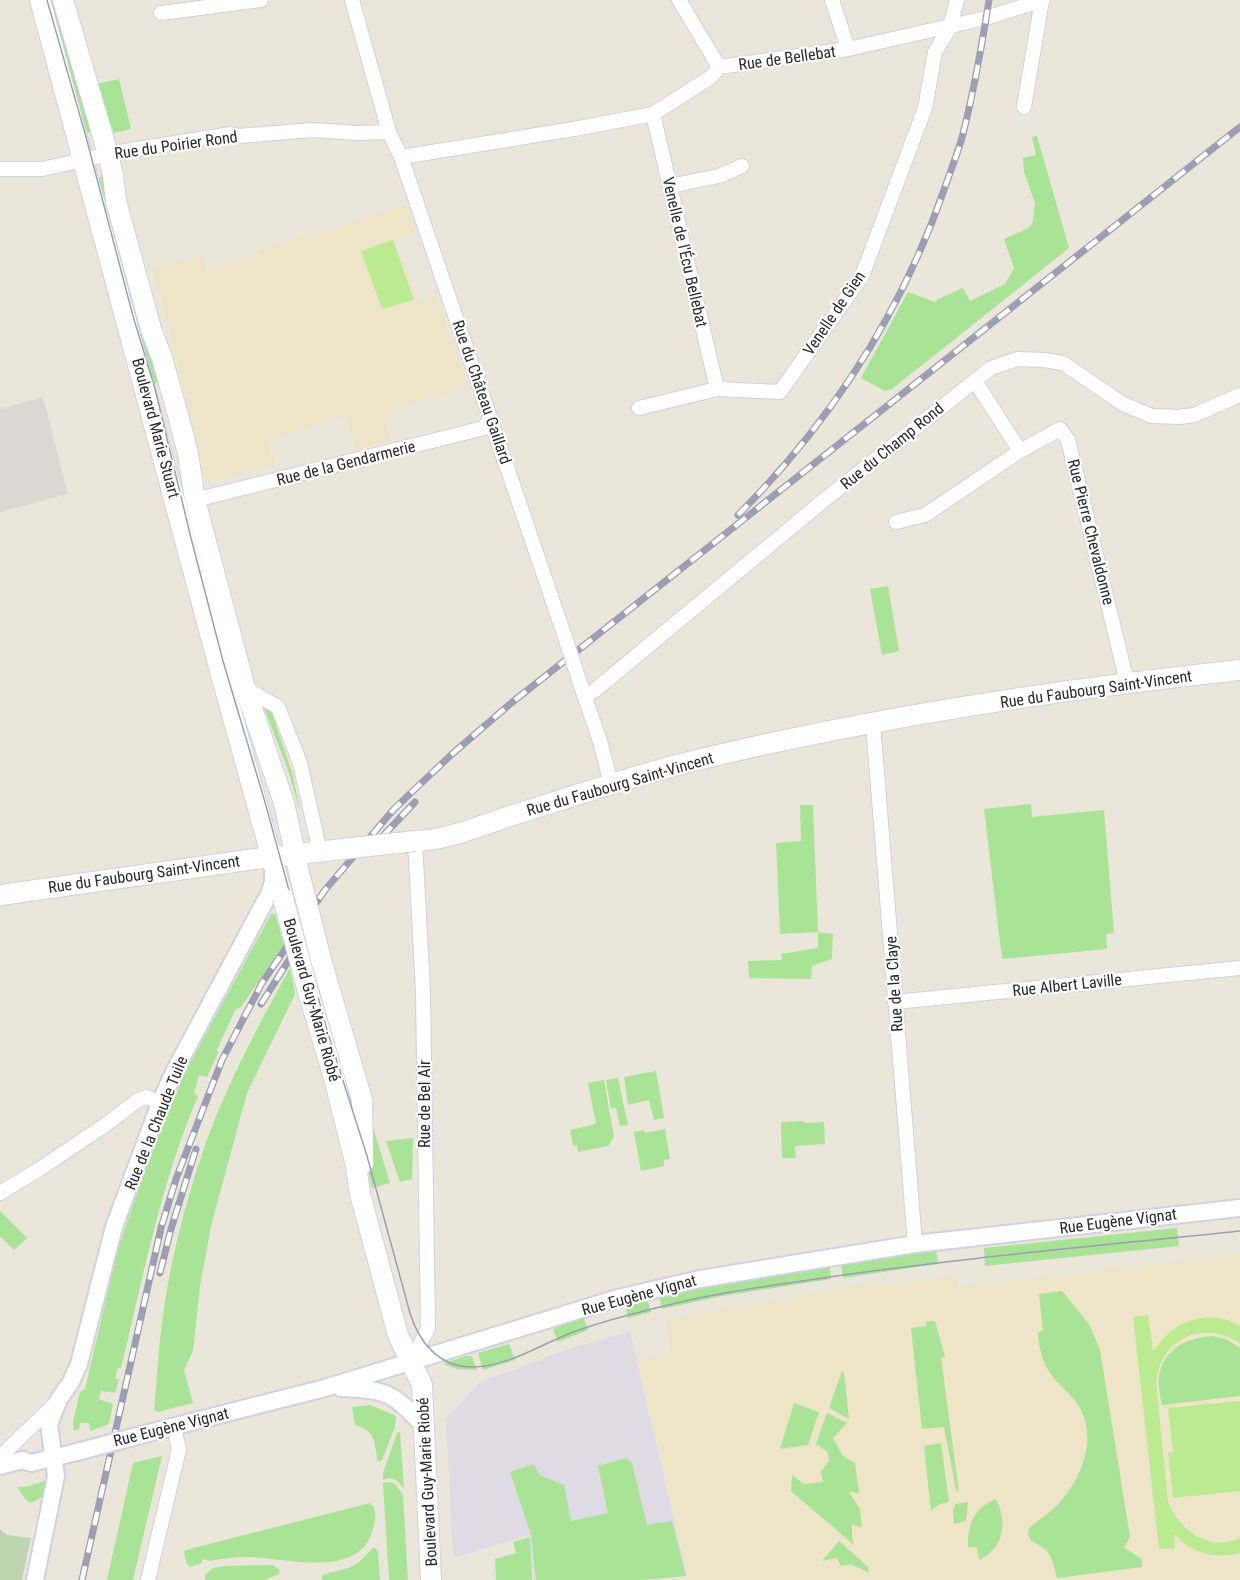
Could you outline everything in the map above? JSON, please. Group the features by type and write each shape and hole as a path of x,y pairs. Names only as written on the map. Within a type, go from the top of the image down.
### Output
{"main road":[{"name":"Boulevard Marie Stuart","path":"40,0 223,682 273,857"},
{"name":"Boulevard Marie Stuart","path":"63,0 114,175 116,201 186,447 195,500 245,688 284,803 300,877"},
{"name":"Rue du Faubourg Saint-Vincent","path":"0,895 295,854 415,841 457,833 611,784 712,757 873,724 1127,682 1240,670"},
{"name":"Boulevard Guy-Marie Riobé","path":"273,857 309,995 334,1077 356,1166 360,1194 398,1335 422,1385 431,1580"},
{"name":"Boulevard Guy-Marie Riobé","path":"300,877 322,963 362,1100 366,1214"}],"street":[{"path":"161,13 261,0"},
{"name":"Rue du Château Gaillard","path":"352,0 389,132 401,157 584,692 611,784"},
{"path":"679,0 719,67"},
{"path":"832,0 848,49"},
{"path":"950,27 957,0"},
{"path":"1024,106 1042,0"},
{"name":"Rue de Bellebat","path":"401,157 653,114 711,77 719,67 848,49 986,18 1042,0"},
{"name":"Venelle de Gien","path":"639,408 717,389 780,392 862,276 924,108 935,52 950,27"},
{"name":"Venelle de l'Écu Bellebat","path":"653,114 717,389"},
{"name":"Rue du Poirier Rond","path":"0,170 42,169 108,154 231,134 239,136 313,130 356,134 389,132"},
{"path":"670,186 719,176 742,166"},
{"name":"Rue du Champ Rond","path":"584,692 594,691 823,501 991,368 1017,359 1051,360 1073,369 1123,404 1141,413 1165,417 1199,414 1240,395"},
{"path":"975,381 1020,451"},
{"name":"Rue de la Gendarmerie","path":"195,500 484,428 491,420"},
{"name":"Rue Pierre Chevaldonne","path":"896,522 925,515 1020,451 1059,429 1068,440 1127,682"},
{"path":"245,688 278,706 300,763 320,852"},
{"name":"Rue de la Claye","path":"873,724 915,1244"},
{"name":"Rue de Bel Air","path":"411,1362 428,1328 423,992 415,841"},
{"name":"Rue de la Chaude Tuile","path":"0,1461 7,1450 59,1399 71,1382 78,1364 114,1227 160,1103 175,1070 269,894 273,884 273,857"},
{"name":"Rue Albert Laville","path":"895,1002 1240,968"},
{"path":"0,1193 38,1170 138,1100 147,1097 160,1103"},
{"name":"Rue Eugène Vignat","path":"0,1466 23,1460 31,1463 53,1458 325,1388 618,1298 708,1277 915,1244 1240,1208"},
{"path":"325,1388 372,1389 389,1394 405,1406 424,1426"},
{"name":"Rue de la Chaude Tuile","path":"35,1580 56,1476 49,1424 59,1399"},
{"path":"148,1580 179,1449 169,1428"}],"shaded area":[{"path":"405,205 415,233 394,241 419,303 434,296 441,308 469,386 391,408 392,414 384,417 391,442 356,450 346,416 267,439 275,464 206,482 169,327 152,271 202,255 208,272 257,257 256,251"},
{"path":"43,397 68,494 0,512 0,409"},
{"path":"1240,1255 1240,1580 663,1580 688,1577 638,1360 672,1355 665,1321 866,1284 884,1285 957,1277 958,1287"},
{"path":"630,1331 687,1576 651,1580 533,1580 529,1535 453,1558 446,1418 479,1383 563,1351"}],"green space":[{"path":"43,0 57,0 97,130 78,135"},
{"path":"119,79 131,129 114,133 96,84"},
{"path":"1037,136 1069,248 892,389 885,391 861,378 908,292 935,302 963,288 970,301 1005,284 1014,268 1004,239 1029,228 1033,221 1035,203 1024,172 1023,158 1036,155 1032,137"},
{"path":"109,175 166,381 147,385 94,179"},
{"path":"393,240 414,300 382,309 361,251"},
{"path":"888,586 899,651 882,655 870,589"},
{"path":"263,705 278,714 273,717 292,772 301,814 288,770"},
{"path":"1031,804 1032,817 1104,810 1114,933 1106,934 1107,949 1002,959 984,809"},
{"path":"800,805 813,805 818,932 780,934 776,843 801,841"},
{"path":"271,914 275,914 284,944 241,1007 235,1010 207,1077 199,1075 194,1093 198,1096 163,1196 121,1368 118,1368 115,1379 119,1379 115,1393 101,1391 99,1399 113,1404 109,1424 90,1431 89,1423 80,1423 79,1429 74,1431 73,1422 80,1392 85,1389 118,1249 146,1168 182,1078"},
{"path":"818,932 833,934 832,959 812,966 811,979 749,978 748,961 782,960 781,954 818,948"},
{"path":"290,968 295,994 247,1093 211,1226 200,1286 193,1351 184,1370 193,1403 158,1412 154,1410 165,1302 189,1195 202,1154 231,1082"},
{"path":"656,1071 664,1118 654,1120 649,1100 628,1105 624,1077"},
{"path":"618,1078 628,1125 620,1126 616,1108 611,1109 606,1080"},
{"path":"604,1080 614,1137 608,1146 578,1152 577,1145 573,1146 570,1130 596,1124 588,1083"},
{"path":"370,1117 390,1183 372,1188 367,1166"},
{"path":"803,1121 804,1123 824,1122 825,1144 795,1146 796,1158 782,1158 781,1122"},
{"path":"665,1129 670,1159 664,1160 664,1166 641,1171 634,1132 644,1130 645,1133"},
{"path":"413,1138 412,1179 400,1182 386,1141"},
{"path":"0,1211 27,1238 14,1250 0,1236"},
{"path":"1177,1228 1179,1246 985,1266 984,1248"},
{"path":"936,1249 938,1264 843,1278 841,1266 843,1263"},
{"path":"828,1265 831,1279 722,1296 662,1309 659,1295"},
{"path":"1062,1291 1089,1324 1100,1350 1130,1537 1124,1548 1142,1559 1142,1567 1057,1578 1050,1555 1031,1541 1028,1535 1029,1528 1051,1511 1070,1490 1083,1464 1086,1450 1085,1421 1080,1408 1050,1373 1039,1343 1038,1333 1043,1330 1039,1294"},
{"path":"647,1298 651,1312 628,1318 625,1304"},
{"path":"1148,1315 1153,1351 1169,1333 1194,1320 1222,1319 1240,1326 1240,1343 1226,1336 1199,1333 1175,1344 1166,1353 1156,1381 1168,1502 1180,1522 1197,1536 1217,1542 1228,1542 1240,1538 1240,1553 1222,1556 1204,1553 1188,1546 1174,1534 1175,1548 1159,1549 1133,1317"},
{"path":"583,1316 588,1330 558,1342 553,1329"},
{"path":"935,1321 945,1357 941,1358 959,1492 956,1490 944,1427 922,1429 911,1328 927,1326 925,1322"},
{"path":"1214,1336 1228,1340 1240,1348 1240,1396 1162,1405 1159,1375 1168,1355 1188,1341"},
{"path":"509,1344 515,1360 483,1370 478,1353"},
{"path":"465,1356 472,1356 477,1370 457,1369 443,1364"},
{"path":"842,1371 844,1373 849,1419 829,1408"},
{"path":"1240,1401 1240,1491 1173,1498 1168,1453 1173,1452 1168,1408"},
{"path":"794,1403 819,1412 808,1445 780,1449"},
{"path":"370,1405 396,1416 395,1427 382,1460 378,1462 371,1434 355,1425 352,1407"},
{"path":"827,1413 847,1423 833,1438 843,1456 855,1463 859,1493 849,1492 860,1509 862,1528 852,1524 854,1545 791,1491 792,1475 804,1484 823,1482 821,1472 829,1461 828,1452 816,1444"},
{"path":"400,1432 404,1489 395,1480 383,1480 383,1473 397,1433"},
{"path":"941,1443 949,1502 938,1505 931,1511 924,1446"},
{"path":"162,1456 133,1580 107,1580 133,1463"},
{"path":"626,1458 632,1463 647,1525 672,1521 686,1576 640,1580 536,1580 531,1535 510,1472 534,1464 539,1475 564,1485 571,1521 608,1513 598,1466"},
{"path":"45,1481 42,1497 31,1503 17,1487 26,1487"},
{"path":"383,1483 395,1484 403,1495 408,1580 389,1580"},
{"path":"996,1499 1002,1517 999,1542 994,1549 979,1560 977,1547 968,1547 969,1531 977,1512 988,1502"},
{"path":"968,1502 966,1521 954,1524 953,1509 956,1504"},
{"path":"370,1503 375,1511 375,1518 366,1545 354,1555 338,1561 302,1562 244,1557 208,1561 206,1559 190,1567 187,1564 184,1552 186,1550"},
{"path":"0,1529 7,1535 31,1538 22,1580 0,1580"},
{"path":"530,1537 532,1580 496,1580 495,1559 516,1553 513,1542"},
{"path":"839,1541 868,1567 869,1573 851,1564 841,1566 837,1558 822,1561"},
{"path":"374,1547 378,1552 380,1580 322,1580 322,1575 358,1563"},
{"path":"273,1565 280,1570 279,1574 265,1580 205,1580 205,1575 213,1568"}],"tram line":[{"path":"47,0 155,389 223,661 265,802 327,1030 367,1156 410,1313 425,1344 441,1358 451,1363 462,1366 487,1366 606,1321 728,1292 922,1265 1240,1231"}],"railway":[{"path":"738,515 772,480 832,404 884,323 907,280 927,236 961,141 981,51 989,0"},
{"path":"82,1580 161,1228 176,1179 222,1060 262,983 325,890 394,809 510,704 1240,127"},
{"path":"382,837 415,802"},
{"path":"261,1004 296,949"},
{"path":"160,1273 196,1149"}]}
